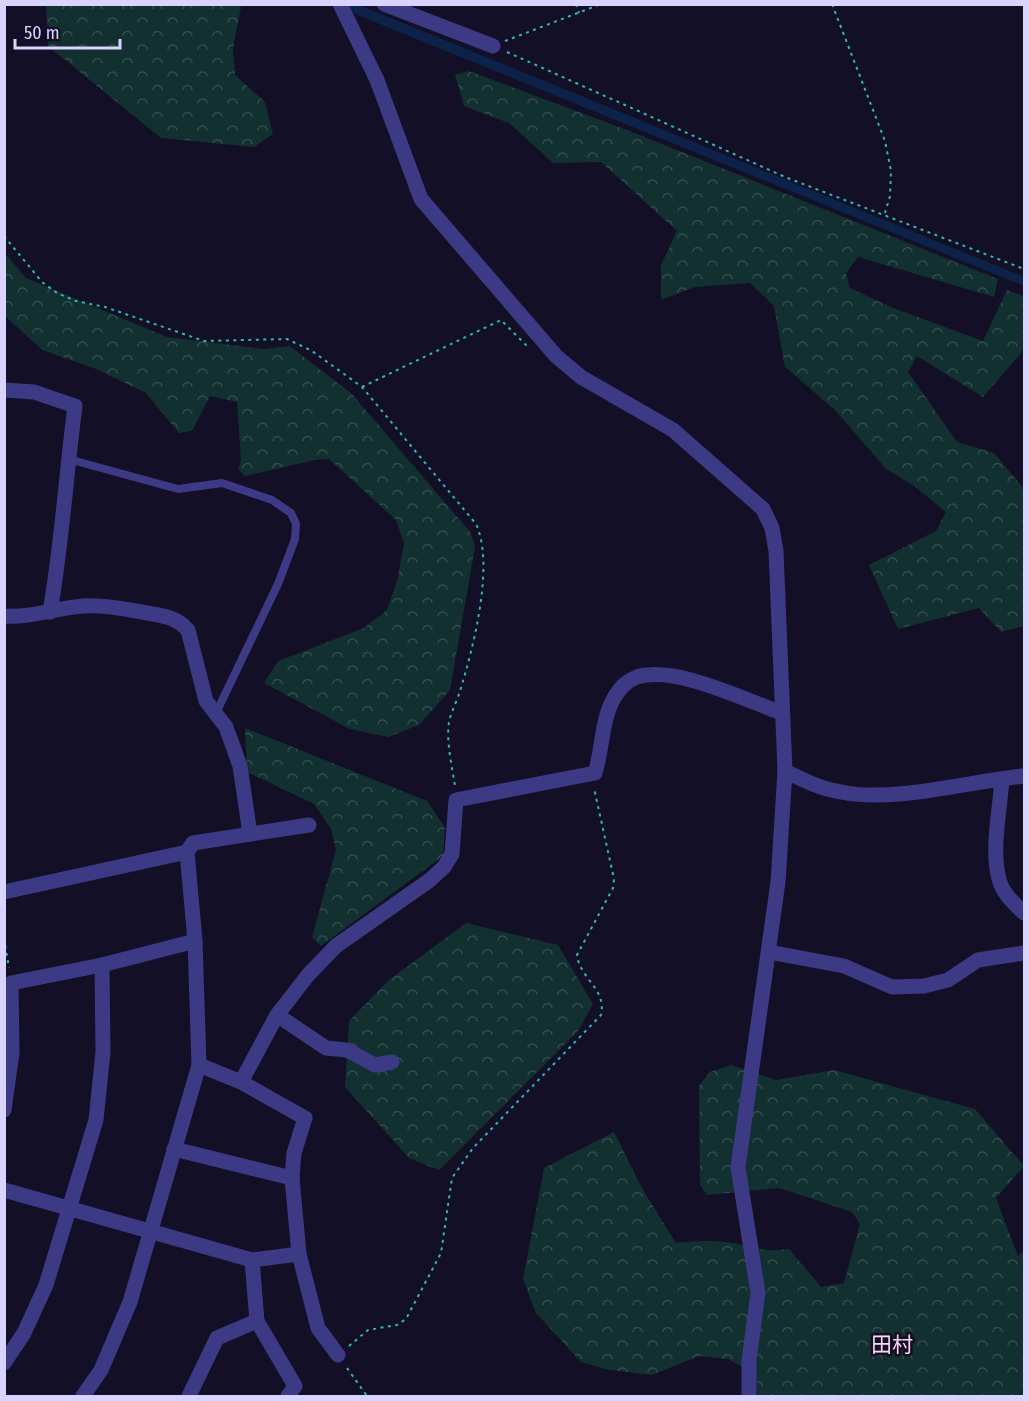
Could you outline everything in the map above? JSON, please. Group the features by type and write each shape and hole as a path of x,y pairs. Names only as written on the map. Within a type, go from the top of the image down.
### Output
{"street":[{"path":"384,4 494,46"},
{"path":"342,8 377,80 421,199 556,356 580,377 673,430 763,509 772,528 776,551 785,771 778,882 738,1167 758,1293 749,1360 749,1396"},
{"path":"4,390 34,392 75,406 68,459 62,544 50,612"},
{"path":"4,616 20,617 81,606 110,606 171,617 181,622 188,630 206,701 226,727 240,766 250,834"},
{"path":"241,1082 277,1015 308,975 336,946 430,880 444,867 452,854 456,800 595,773 600,757 605,720 623,684 638,677 658,675 684,679 782,713"},
{"path":"785,771 812,784 842,793 878,794 934,789 1024,776"},
{"path":"1002,778 997,861 999,880 1009,898 1024,913"},
{"path":"83,1396 101,1370 130,1302 199,1065 195,941 187,852 193,843 309,825"},
{"path":"4,892 187,852"},
{"path":"4,1110 12,1053 11,983 102,965 195,941"},
{"path":"769,952 844,966 892,987 924,986 948,980 978,960 1024,953"},
{"path":"4,1363 24,1333 46,1285 96,1120 103,1052 102,965"},
{"path":"277,1015 326,1048 347,1050 375,1065 392,1062"},
{"path":"199,1065 241,1082 305,1118 294,1153 292,1178 299,1254 318,1328 338,1355"},
{"path":"174,1149 292,1178"},
{"path":"4,1190 252,1260 299,1254"},
{"path":"252,1260 257,1321 295,1386 288,1396"},
{"path":"189,1396 217,1338 257,1321"}],"lane":[{"path":"68,459 178,489 222,483 272,500 291,513 296,524 295,539 278,585 216,713"}],"path":[{"path":"576,4 579,13"},
{"path":"494,46 601,4"},
{"path":"832,4 885,141 891,171 890,196 885,214"},
{"path":"494,46 785,177 1024,269"},
{"path":"4,236 42,282 67,297 105,307 204,341 287,339 312,351 362,387 476,525 482,536 484,554 475,631 449,723 456,800"},
{"path":"362,387 501,320 533,353"},
{"path":"367,1396 338,1355 368,1330 397,1325 406,1319 441,1254 452,1178 473,1148 601,1015 602,998 578,965 577,955 613,888 614,879 591,774"},
{"path":"4,938 11,983"}],"green space":[{"path":"46,5 238,5 241,7 233,48 235,75 265,102 273,134 254,147 161,138 48,46"},
{"path":"469,71 627,130 998,279 994,297 858,257 846,273 850,288 893,308 983,341 1007,290 1024,296 1022,352 983,397 917,356 908,372 957,442 994,453 1024,489 1024,626 1001,632 979,608 898,629 869,565 936,531 946,512 913,485 886,469 835,410 785,367 774,306 750,283 695,287 661,300 661,265 677,231 601,162 553,163 509,123 464,106 455,75"},
{"path":"4,252 26,278 167,337 264,349 290,346 352,394 471,533 475,547 450,690 419,725 388,737 350,729 264,683 278,661 364,628 387,610 397,581 404,543 396,520 329,459 245,476 238,469 241,461 237,402 210,396 192,431 179,433 146,393 96,369 42,350 5,316"},
{"path":"245,728 427,801 445,828 443,856 321,946 312,937 336,850 331,829 314,804 247,772"},
{"path":"466,923 558,945 593,1004 578,1031 439,1170 409,1158 345,1087 349,1021 389,980"},
{"path":"731,1065 776,1080 834,1070 975,1109 1024,1166 996,1198 1018,1256 1024,1251 1024,1396 757,1396 756,1375 728,1359 699,1356 652,1375 609,1370 581,1362 536,1313 523,1279 544,1168 614,1132 643,1190 676,1243 719,1241 766,1250 789,1249 821,1287 844,1283 860,1224 852,1212 779,1188 707,1195 700,1185 699,1086 710,1072"}],"water":[{"path":"333,5 358,5 366,8 1024,277 1024,286"}],"district":[{"name":"田村","path":"892,1345"}]}
